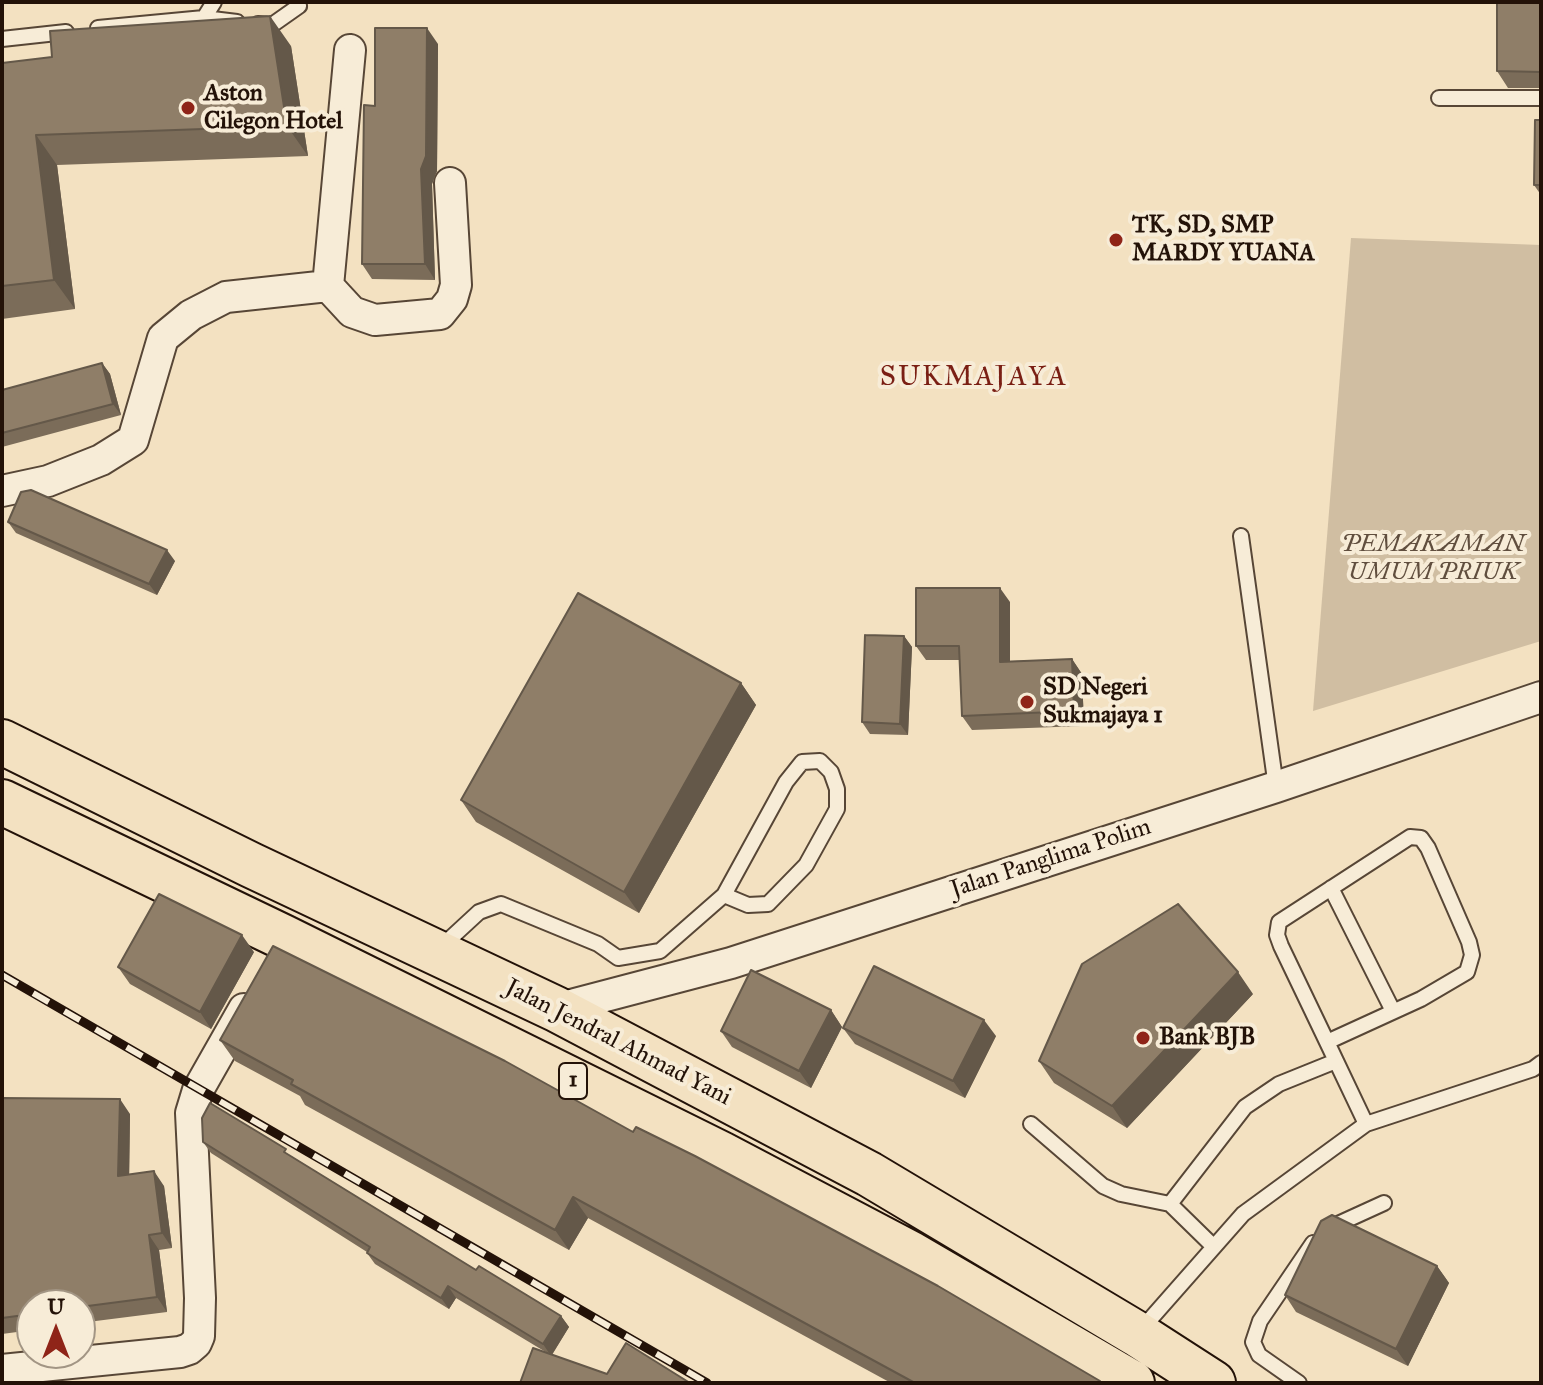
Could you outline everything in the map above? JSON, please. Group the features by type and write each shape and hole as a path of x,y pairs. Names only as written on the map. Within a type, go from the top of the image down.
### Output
{"highway":[{"name":"Jalan Jendral Ahmad Yani","path":"2,742 251,865 556,1009 869,1174 1124,1358"},
{"name":"Jalan Jendral Ahmad Yani","path":"2,802 276,950 789,1190 911,1254 1124,1358 1213,1383"}],"street":[{"path":"350,50 328,286 352,312 375,320 424,318 440,314 452,299 456,285 450,183"},
{"path":"2,491 48,481 101,460 133,440 163,338 191,315 226,297 328,286"},
{"name":"Jalan Panglima Polim","path":"556,1009 731,963 1276,787 1541,697"},
{"path":"2,1370 180,1352 196,1343 200,1298 191,1113 198,1090 255,990"}],"lane":[{"path":"204,18 214,2"},
{"path":"2,39 204,18 272,25 299,6 298,2"},
{"path":"1439,98 1541,98"},
{"path":"1241,536 1276,787"},
{"path":"437,951 479,912 501,904 598,944 618,958 660,951 724,895 786,782 802,762 820,761 831,772 837,789 837,809 806,865 768,904 748,905 724,895"},
{"path":"1327,1042 1421,999 1467,972 1472,955 1469,942 1421,838 1410,837 1279,922 1277,935 1327,1042 1366,1124"},
{"path":"1331,888 1393,1011"},
{"path":"1170,1204 1245,1107 1279,1084 1336,1061"},
{"path":"1124,1358 1243,1214 1366,1124 1538,1067"},
{"path":"1031,1124 1103,1186 1121,1194 1170,1204 1214,1247"},
{"path":"1299,1383 1259,1355 1253,1342 1260,1321 1319,1235 1335,1224 1384,1203"}],"green space":[{"name":"PEMAKAMAN UMUM PRIUK","path":"1351,238 1541,245 1541,641 1313,711"}],"building":[{"path":"1497,2 1541,2 1541,72 1497,71"},
{"path":"270,16 287,126 36,135 54,280 2,286 2,63 52,57 50,31"},
{"path":"375,28 427,28 426,156 421,169 425,264 362,264 364,105 375,106"},
{"path":"1535,120 1541,120 1541,185 1534,185"},
{"path":"102,363 113,404 2,433 2,390"},
{"path":"31,490 167,550 149,584 8,522 21,492"},
{"path":"916,588 1000,588 1000,662 1072,659 1074,711 962,716 959,646 916,646"},
{"path":"578,593 741,683 624,892 461,800"},
{"path":"865,635 904,636 900,724 862,722"},
{"path":"159,894 242,935 200,1012 118,967"},
{"name":"Bank BJB","path":"1178,904 1238,972 1112,1106 1039,1061 1082,964"},
{"path":"273,946 505,1061 633,1132 636,1127 695,1156 938,1286 1099,1383 915,1383 573,1197 555,1230 291,1084 293,1080 220,1040"},
{"path":"874,966 984,1020 953,1081 843,1028"},
{"path":"751,970 831,1010 799,1071 721,1031"},
{"path":"2,1098 120,1099 118,1176 154,1171 162,1233 149,1235 157,1297 96,1305 96,1289 16,1289 16,1316 2,1318"},
{"path":"210,1103 476,1270 479,1266 561,1316 543,1344 448,1286 441,1298 367,1253 370,1247 203,1142 202,1118"},
{"path":"1332,1215 1437,1266 1396,1349 1285,1295 1321,1221"},
{"path":"626,1343 690,1383 520,1383 533,1348 607,1374"}],"railway":[{"path":"2,975 707,1383"}],"place":[{"name":"Aston Cilegon Hotel","path":"188,108"},
{"name":"TK, SD, SMP MARDY YUANA","path":"1116,240"},
{"name":"SD Negeri Sukmajaya 1","path":"1027,702"},
{"name":"Bank BJB","path":"1143,1038"}],"district":[{"name":"SUKMAJAYA","path":"974,378"}]}
